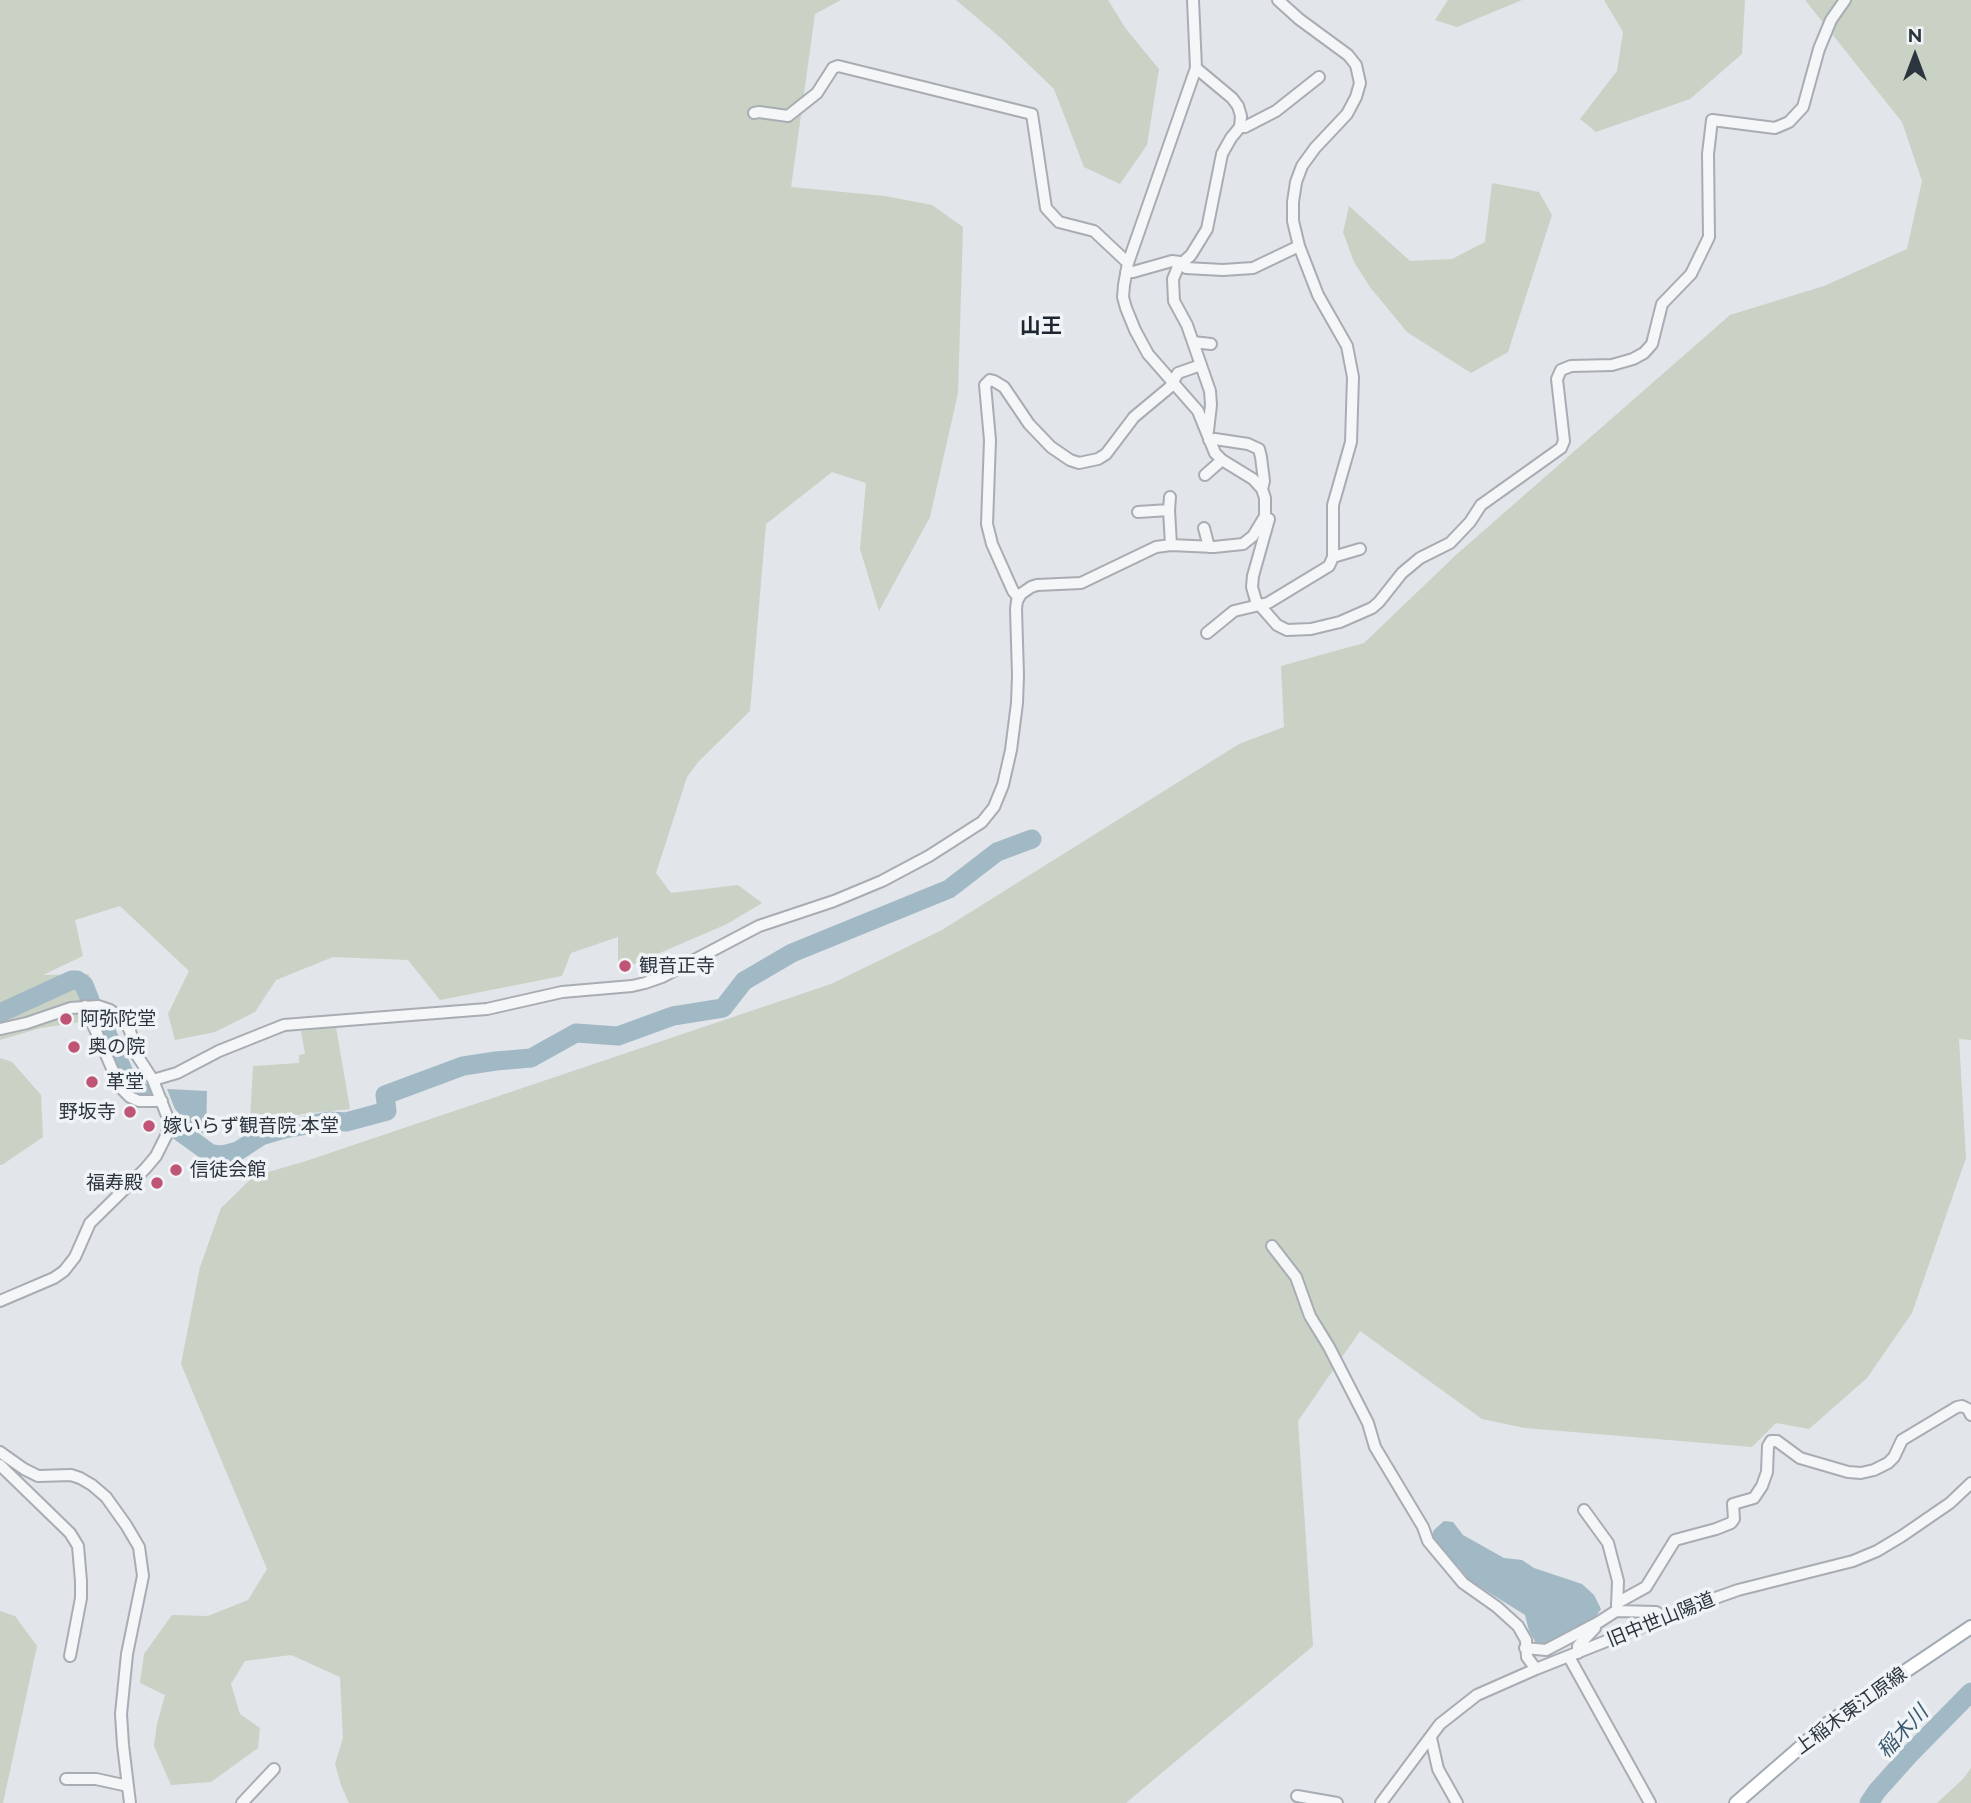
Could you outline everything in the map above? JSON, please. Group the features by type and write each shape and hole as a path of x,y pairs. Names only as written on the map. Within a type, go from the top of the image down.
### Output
{"main road":[{"name":"上稲木東江原線","path":"1736,1803 1826,1724 1971,1627"}],"street":[{"path":"1193,0 1195,68 1127,268 1124,297 1135,330 1148,355 1198,411 1215,453 1253,479 1270,500 1273,508 1256,563 1252,587 1259,606 1277,625 1298,631 1340,622 1372,608 1402,573 1420,558 1450,543 1471,522 1481,505 1561,448 1564,441 1557,379 1561,370 1571,366 1612,365 1633,359 1644,353 1652,344 1662,304 1691,274 1709,237 1708,154 1712,120 1775,128 1789,122 1803,107 1819,48 1831,20 1845,0"},
{"path":"1207,634 1234,611 1259,606 1275,599 1329,566 1333,557 1333,505 1351,442 1353,377 1347,346 1318,295 1298,246 1293,220 1296,182 1302,166 1347,114 1360,83 1356,65 1348,55 1278,0"},
{"path":"754,113 788,116 817,93 832,68 838,66 1032,114 1046,208 1059,222 1094,231 1133,272 1172,261 1186,268 1253,268 1298,246"},
{"path":"1195,68 1232,98 1241,116 1240,127 1222,154 1207,229 1191,256 1178,267 1173,279 1174,301 1187,325 1210,391 1212,405 1208,437"},
{"path":"1240,127 1276,111 1320,77"},
{"path":"1193,342 1212,344"},
{"path":"1018,597 992,544 987,524 990,440 985,385 990,380 1004,387 1029,424 1051,447 1079,463 1098,459 1106,454 1142,408 1165,391 1178,373 1201,365"},
{"path":"153,1080 177,1073 219,1051 284,1025 488,1009 562,992 645,983 662,977 759,926 834,901 882,881 929,856 982,822 994,807 1003,785 1017,703 1016,609 1018,597 1025,590 1037,585 1081,583 1156,547 1243,544 1253,536 1265,516 1262,457 1259,449 1248,444 1208,437"},
{"path":"1205,475 1222,460"},
{"path":"1170,497 1171,545"},
{"path":"1138,512 1169,510"},
{"path":"1204,528 1209,547"},
{"path":"1333,557 1360,549"},
{"path":"85,1006 120,1087 130,1097 139,1101 162,1101"},
{"path":"0,1030 71,1007 98,1006 110,1010 125,1021 138,1057 153,1080 169,1121 163,1146 145,1169 90,1223 75,1256 64,1270 54,1278 0,1301"},
{"path":"1272,1246 1296,1277 1310,1316 1368,1423 1375,1447 1423,1527 1428,1541 1463,1583 1497,1606 1518,1626 1525,1640 1527,1657 1536,1669"},
{"path":"1650,1803 1574,1655 1578,1646 1616,1607 1646,1587 1675,1540 1731,1523 1734,1519 1733,1504 1754,1498 1762,1486 1767,1472 1768,1446 1771,1441 1777,1441 1800,1458 1848,1472 1861,1473 1888,1463 1902,1440 1957,1407 1968,1409 1971,1415"},
{"path":"0,1452 38,1476 71,1475 92,1485 106,1497 138,1547 143,1576 127,1654 121,1714 130,1803"},
{"path":"0,1465 70,1533 80,1551 80,1598 70,1656"},
{"name":"旧中世山陽道","path":"1381,1803 1440,1724 1477,1695 1664,1617 1738,1590 1853,1561 1877,1551 1950,1503 1971,1483"},
{"path":"1584,1510 1608,1543 1618,1581 1616,1607"},
{"path":"1616,1607 1656,1612 1664,1617"},
{"path":"1525,1648 1546,1650 1599,1622"},
{"path":"1431,1738 1438,1769 1457,1803"},
{"path":"242,1803 274,1769"},
{"path":"66,1779 96,1779 128,1786"},
{"path":"1297,1796 1337,1803"}],"green space":[{"path":"0,0 841,0 815,14 791,187 885,196 932,205 963,227 958,393 930,517 879,611 860,549 866,483 832,472 766,524 750,711 699,761 687,777 656,873 671,893 738,885 762,903 727,924 618,971 618,937 571,953 562,976 440,1000 408,960 333,957 276,980 255,1012 215,1032 175,1040 168,1014 189,971 120,906 75,920 83,956 43,975 89,974 88,1021 41,1028 0,1040"},
{"path":"956,0 1108,0 1126,29 1159,69 1147,145 1120,184 1084,167 1054,89"},
{"path":"1448,0 1522,0 1457,27 1435,20"},
{"path":"1604,0 1745,0 1742,54 1690,99 1596,132 1580,119 1617,71 1623,32"},
{"path":"1805,0 1971,0 1971,1040 1959,1039 1966,1158 1912,1313 1867,1378 1809,1429 1776,1423 1752,1447 1525,1428 1482,1419 1360,1331 1298,1421 1313,1646 1126,1803 349,1803 335,1764 343,1738 340,1677 291,1655 245,1661 231,1684 240,1714 260,1728 258,1748 211,1782 171,1785 154,1746 165,1695 140,1683 144,1654 172,1615 208,1616 248,1600 267,1569 181,1364 200,1267 221,1208 254,1176 303,1162 831,984 942,930 1239,744 1284,727 1281,666 1364,643 1457,554 1730,315 1824,286 1907,249 1922,181 1902,122"},
{"path":"1492,183 1539,192 1552,215 1508,352 1471,373 1407,332 1370,287 1354,262 1343,232 1349,206 1410,261 1452,259 1485,242"},
{"path":"336,1027 350,1109 283,1118 254,1131 250,1122 253,1066 299,1063 299,1055 305,1054 301,1031"},
{"path":"0,1058 12,1062 41,1095 43,1137 2,1165 0,1165"},
{"path":"0,1611 15,1616 37,1646 3,1803 0,1803"},
{"path":"1971,1768 1971,1803 1937,1803 1963,1779"}],"water":[{"path":"167,1089 207,1091 206,1135 186,1122 175,1109"},
{"path":"1444,1521 1453,1522 1463,1535 1504,1558 1522,1560 1534,1568 1582,1584 1594,1595 1601,1609 1594,1619 1564,1635 1545,1643 1536,1643 1529,1631 1525,1615 1469,1580 1442,1552 1431,1537"}],"waterway":[{"path":"179,1131 211,1154 223,1155 238,1151 261,1136 285,1129 329,1121 346,1122 387,1111 385,1095 463,1066 531,1058 576,1033 618,1036 673,1016 723,1008 744,981 792,953 949,889 997,852 1032,839"},
{"path":"0,1013 72,980 84,985 90,1000"},
{"path":"101,1019 130,1087 152,1097"},
{"name":"稲木川","path":"1869,1803 1911,1753 1971,1692"}],"place":[{"name":"観音正寺","path":"625,966"},
{"name":"阿弥陀堂","path":"66,1019"},
{"name":"奥の院","path":"74,1047"},
{"name":"革堂","path":"92,1082"},
{"name":"野坂寺","path":"130,1112"},
{"name":"嫁いらず観音院 本堂","path":"149,1126"},
{"name":"信徒会館","path":"176,1170"},
{"name":"福寿殿","path":"157,1183"}],"district":[{"name":"山王","path":"1041,327"}]}
